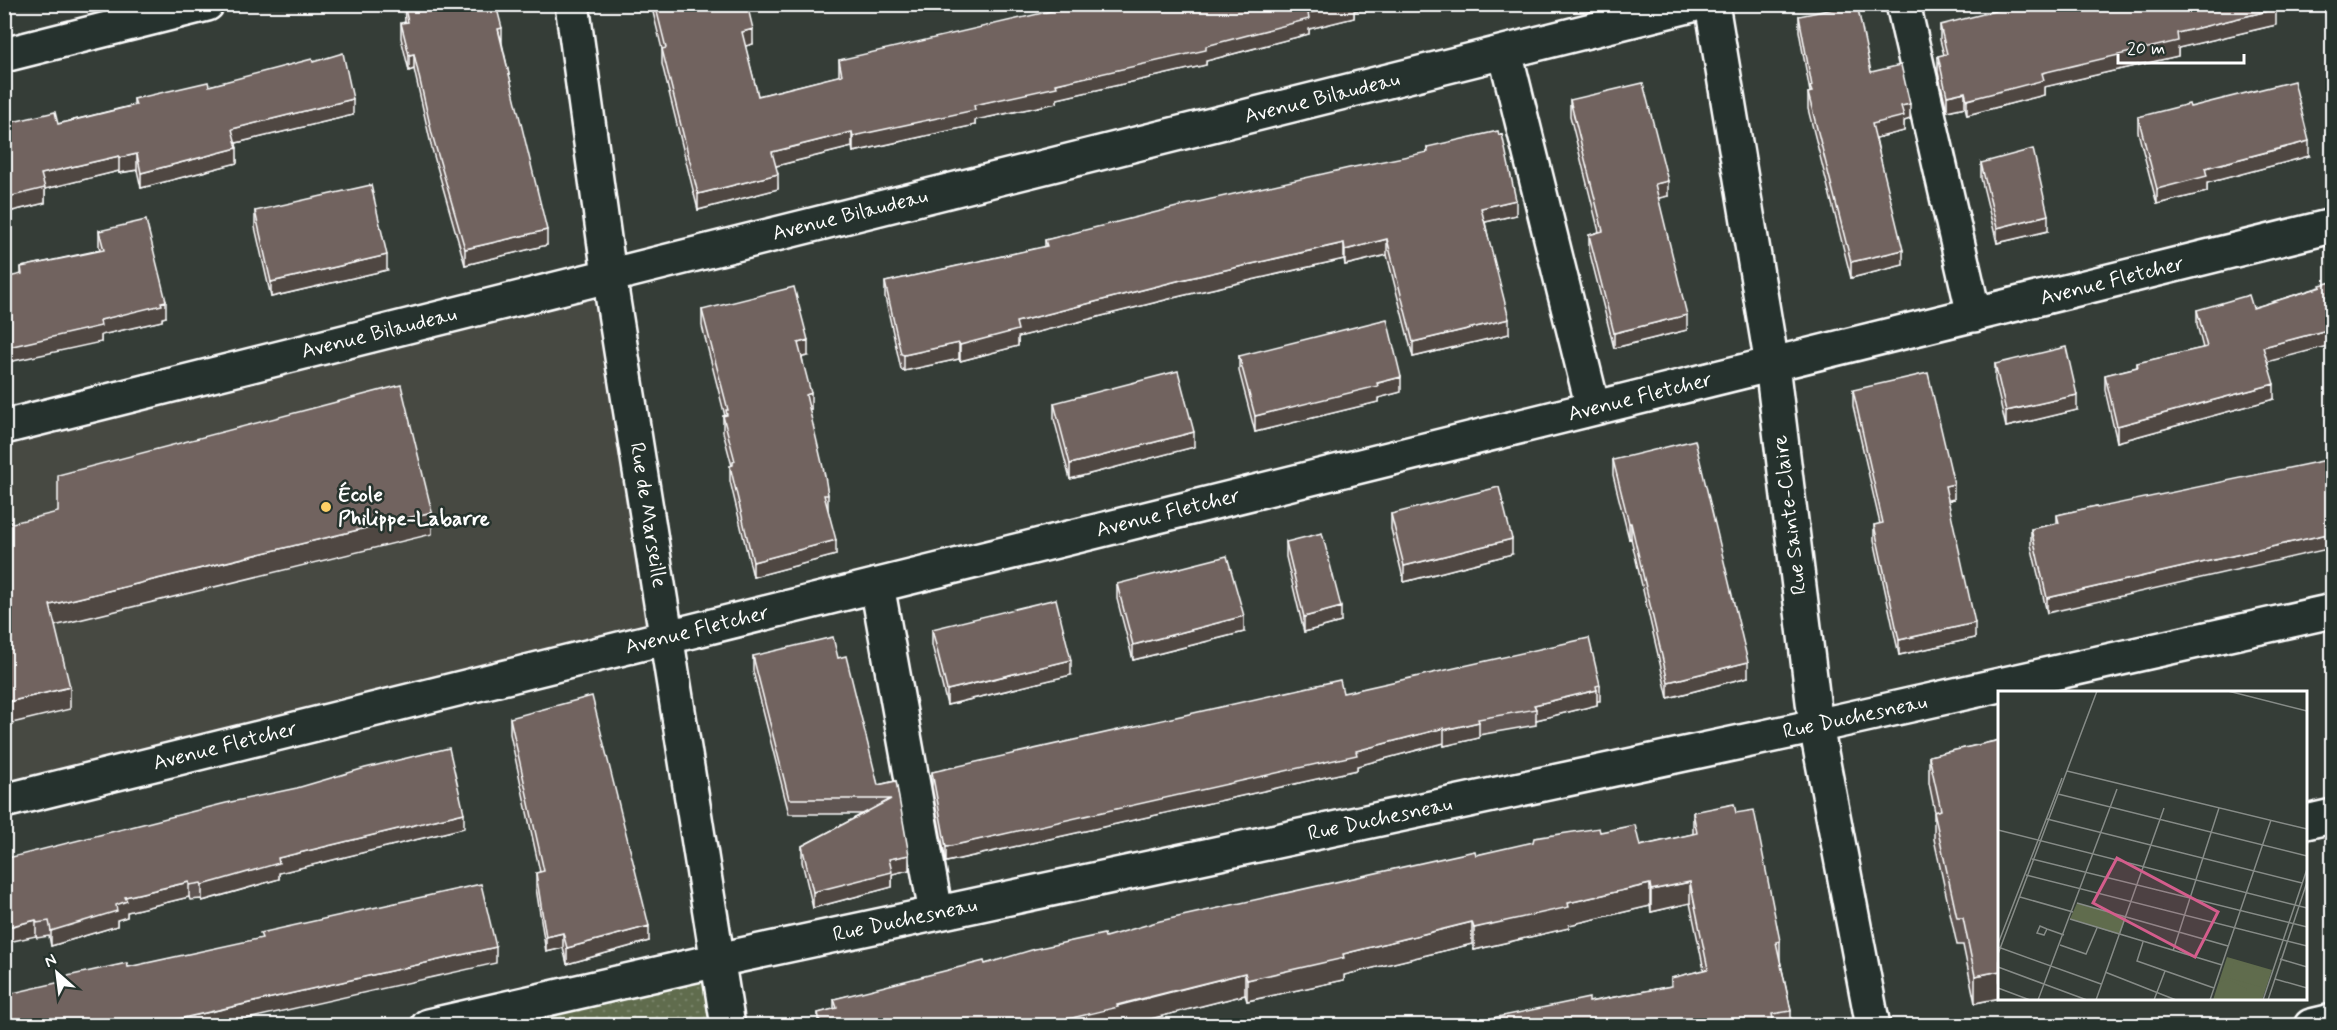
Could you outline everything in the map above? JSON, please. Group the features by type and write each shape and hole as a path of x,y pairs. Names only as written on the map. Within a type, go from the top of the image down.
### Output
{"street":[{"path":"4,56 207,4"},
{"name":"Rue de Marseille","path":"572,4 609,275 728,1026"},
{"name":"Avenue Bilaudeau","path":"4,427 1696,4"},
{"name":"Rue Sainte-Claire","path":"1712,4 1772,365 1816,726 1873,1026"},
{"path":"1903,4 1974,315"},
{"path":"1505,52 1593,408"},
{"name":"Avenue Fletcher","path":"4,801 2332,226"},
{"path":"877,585 936,913"},
{"name":"Rue Duchesneau","path":"2021,691 2086,680 2332,611"},
{"name":"Rue Duchesneau","path":"428,1026 718,960 1816,726 1998,695"},
{"path":"2307,822 2332,816"},
{"path":"2311,1026 2332,1021"}],"shaded area":[{"name":"École Philippe-Labarre","path":"609,275 668,637 5,800 4,426"}],"green space":[{"path":"718,960 728,1026 428,1026"}],"building":[{"path":"404,4 496,5 502,28 498,29 547,230 465,249 432,134 414,54 409,55 401,23 408,22"},
{"path":"655,4 747,4 753,29 742,32 758,96 842,75 839,60 1081,4 1347,4 1308,13 1309,19 1206,46 1206,50 974,105 975,110 853,136 852,132 772,152 778,174 698,194 662,49 666,48"},
{"path":"1857,4 1871,72 1901,65 1910,104 1901,106 1904,116 1872,124 1903,250 1851,262 1808,93 1812,92 1810,87 1812,86 1799,16"},
{"path":"2022,4 2275,4 2276,9 2177,33 2178,41 2042,73 2044,80 1967,100 1965,92 1947,96 1938,56 1947,54 1940,25"},
{"path":"343,53 353,99 232,129 237,148 141,173 137,154 119,158 119,156 41,174 45,188 4,198 4,124 55,112 58,124 136,105 134,99 208,82 209,86"},
{"path":"2294,81 2309,141 2205,168 2207,176 2157,189 2138,117 2189,104 2190,107"},
{"path":"1643,83 1668,181 1655,184 1687,315 1614,333 1589,235 1603,231 1570,100"},
{"path":"1498,131 1499,135 1502,134 1516,200 1481,208 1509,319 1413,342 1387,239 1345,250 1344,243 1181,280 1016,322 1018,330 960,345 959,343 901,354 885,282 1047,246 1045,240 1185,205 1428,152 1427,147"},
{"path":"2033,149 2048,215 1997,228 1981,163"},
{"path":"371,185 387,255 271,282 255,211"},
{"path":"146,220 166,301 161,302 162,305 100,320 101,326 4,348 4,278 22,274 21,267 104,250 99,231"},
{"path":"2332,282 2332,334 2331,329 2263,347 2274,384 2117,426 2105,375 2138,367 2137,363 2207,347 2197,310 2249,295 2253,308"},
{"path":"794,287 808,340 798,343 811,393 806,395 825,476 828,495 824,495 836,540 753,562 730,466 735,461 723,416 727,415 726,410 728,410 702,310"},
{"path":"1387,319 1401,377 1377,383 1378,386 1255,416 1239,356"},
{"path":"2066,347 2077,395 2006,411 1995,364"},
{"path":"1178,371 1194,432 1070,464 1054,403"},
{"path":"1928,373 1954,484 1945,486 1975,623 1899,640 1874,525 1883,523 1853,390"},
{"path":"401,385 432,512 50,605 70,687 4,703 4,525 58,512 58,475"},
{"path":"1695,440 1748,662 1668,682 1631,523 1629,523 1613,460"},
{"path":"2332,459 2332,533 2047,598 2031,529 2059,523 2057,515"},
{"path":"1499,487 1512,539 1404,566 1391,514"},
{"path":"1322,533 1341,607 1304,617 1286,542"},
{"path":"1227,556 1244,616 1133,645 1117,584"},
{"path":"1056,599 1071,660 947,690 932,629"},
{"path":"833,637 838,658 846,656 878,785 896,781 909,855 889,859 892,872 813,892 802,846 891,799 789,799 753,656"},
{"path":"1589,638 1600,685 1596,686 1597,690 1534,705 1536,709 1478,719 1479,722 1444,730 1444,728 1356,751 1357,755 946,847 932,772 1340,680 1343,693"},
{"path":"592,696 649,926 567,948 563,933 546,937 536,873 544,871 510,718"},
{"path":"1998,740 1998,971 1975,976 1963,918 1957,918 1934,812 1941,810 1929,756"},
{"path":"449,748 464,813 278,858 279,863 202,885 201,883 190,885 189,882 125,897 127,901 116,905 117,911 51,931 49,921 37,923 36,920 4,928 4,859 226,803 297,788 365,768"},
{"path":"1734,804 1736,813 1754,810 1780,941 1776,942 1791,1011 1772,1014 1774,1024 1769,1026 1473,1026 1494,1021 1493,1018 1589,998 1589,1002 1672,986 1671,978 1708,969 1690,882 1651,890 1650,884 1568,903 1569,907 1474,928 1472,922 1343,954 1344,958 1247,980 1245,973 1039,1026 821,1026 818,1013 837,1008 834,999 984,961 985,964 1035,949 1104,934 1105,937 1160,921 1475,851 1476,855 1533,842 1534,838 1599,828 1600,832 1635,825 1640,846 1697,833 1693,812"},
{"path":"481,884 496,947 148,1026 4,1026 4,995 65,981 63,977 127,963 128,967 262,938 260,933"}],"place":[{"name":"École Philippe-Labarre","path":"326,507"}]}
